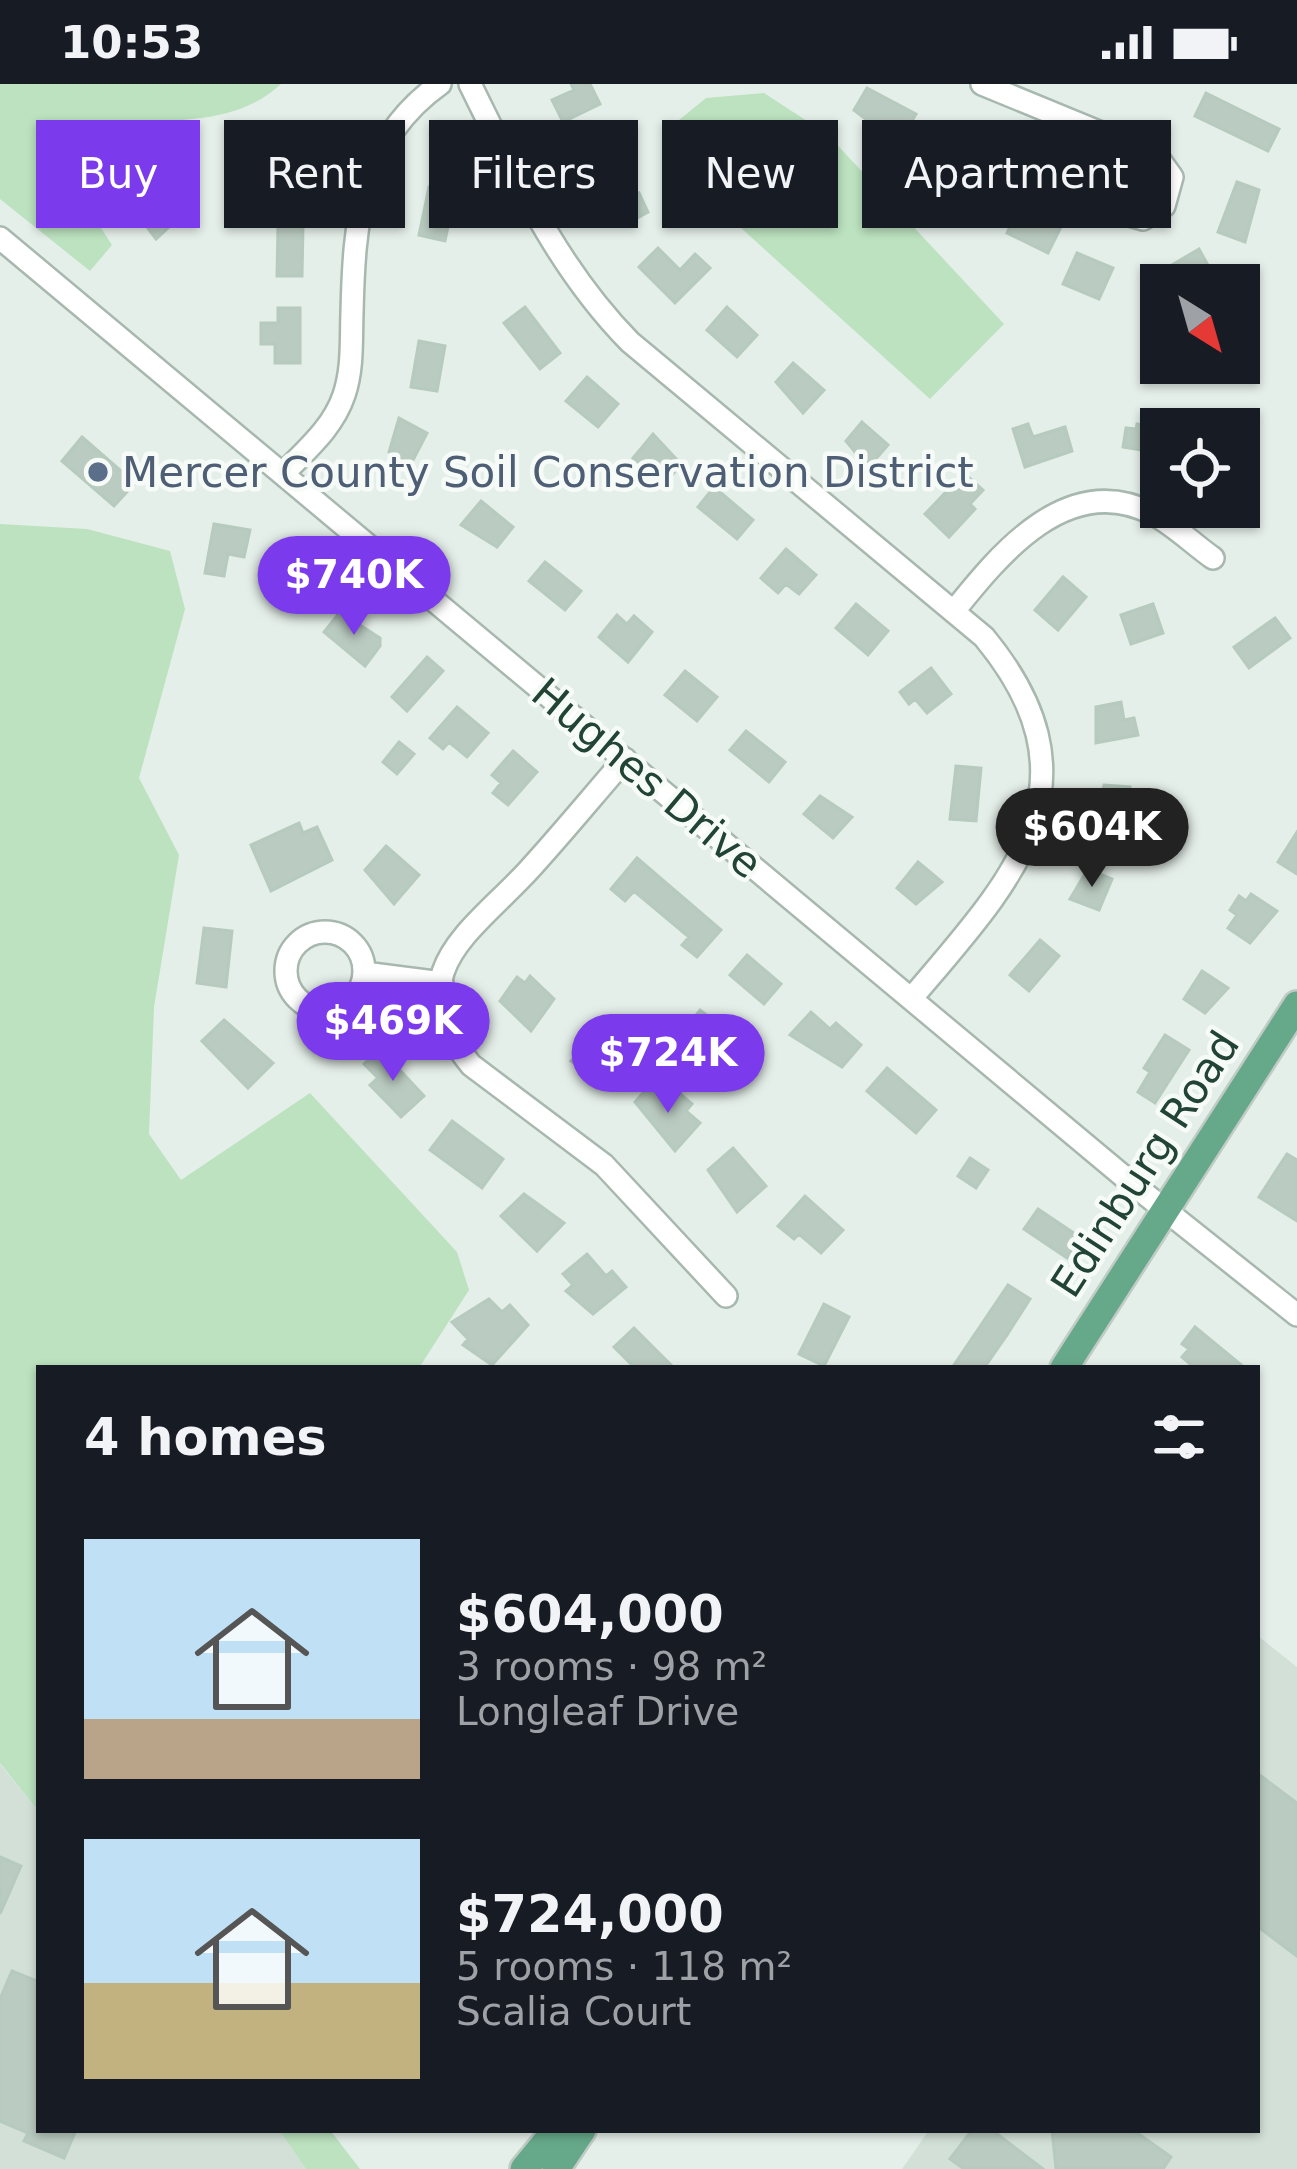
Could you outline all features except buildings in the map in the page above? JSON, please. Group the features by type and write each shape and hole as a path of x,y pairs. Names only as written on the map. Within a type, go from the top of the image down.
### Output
{"main road":[{"name":"Edinburg Road","path":"1066,1365 1297,1004"},
{"path":"524,2169 554,2133"},
{"path":"556,2169 580,2133"}],"street":[{"path":"283,474 322,434 346,392 355,217 373,161 392,129 440,84"},
{"path":"470,84 549,242 598,310 630,343 984,637 1020,688 1038,751 1036,813 1023,854 1002,892 911,999"},
{"path":"982,84 1062,120"},
{"path":"1078,127 1157,156 1172,177 1164,206 1143,219 1115,211 1094,149 1078,127"},
{"name":"Hughes Drive","path":"0,238 1297,1316"},
{"path":"954,611 1024,531 1074,508 1125,506 1150,512 1213,558"},
{"path":"625,760 524,875 469,925 447,960 442,983 447,1027 471,1066 604,1166 725,1296"},
{"path":"364,973 442,983"}],"shaded area":[{"path":"1260,1637 1297,1667 1297,2169 902,2169 927,2133 1260,2133"},
{"path":"0,1764 36,1808 36,2133 281,2133 306,2169 0,2169"}],"green space":[{"path":"0,84 281,84 247,106 209,117 36,120 36,228 0,199"},
{"path":"764,93 805,120 679,120 706,98"},
{"path":"838,146 862,172 862,228 915,228 1004,324 930,399 741,228 838,228"},
{"path":"36,228 101,228 112,245 90,271"},
{"path":"0,524 87,529 170,551 185,609 139,778 179,855 154,1007 149,1134 181,1180 310,1093 457,1252 469,1290 421,1365 36,1365 36,1808 0,1763"},
{"path":"281,2133 332,2133 360,2169 306,2169"}],"place":[{"name":"Mercer County Soil Conservation District","path":"98,472"}]}
